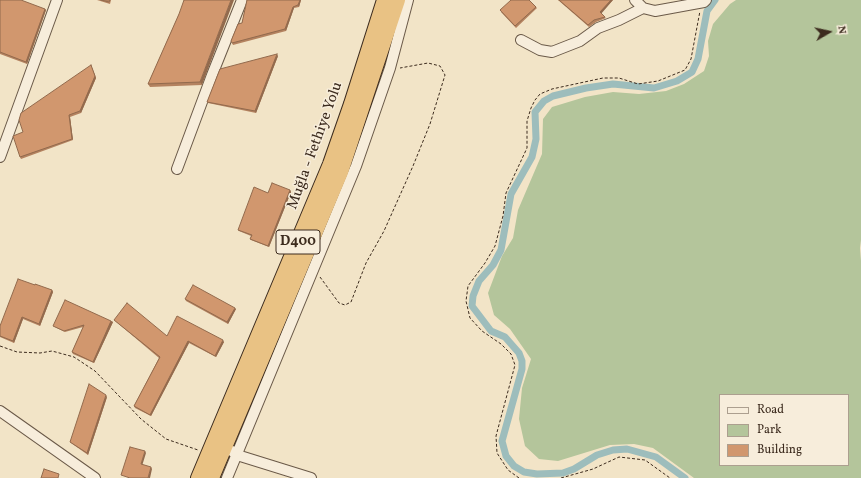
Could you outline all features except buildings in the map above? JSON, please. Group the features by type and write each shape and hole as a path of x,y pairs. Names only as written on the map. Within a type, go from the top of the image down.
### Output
{"highway":[{"name":"Muğla - Fethiye Yolu","path":"198,478 330,164 384,0"},
{"name":"Muğla - Fethiye Yolu","path":"212,478 384,66 398,0"}],"street":[{"path":"0,157 57,0"},
{"path":"177,169 242,0"},
{"path":"227,478 356,166 384,66 408,0"},
{"path":"635,0 643,8 655,11 705,1"},
{"path":"521,40 540,50 552,52 580,41 598,28 619,20 643,8"},
{"path":"0,412 95,478"},
{"path":"226,447 237,455 311,478"},
{"path":"226,447 235,478"}],"path":[{"path":"519,478 508,470 497,453 496,436 515,365 511,354 501,344 482,331 470,318 466,301 468,286 485,263 495,246 503,216 506,193 527,148 527,121 531,108 540,94 552,89 602,78 619,78 638,84 658,81 685,70 691,59 700,9 705,1"},
{"path":"314,266 330,292 339,303 345,305 351,302 366,263 384,231 430,124 445,75 440,66 428,63 396,68 384,66"},
{"path":"0,346 17,352 40,353 52,351 74,357 95,371 141,419 166,439 208,454"},
{"path":"561,478 593,469 619,457 645,460 670,478"}],"green space":[{"path":"736,0 861,0 861,478 694,478 653,448 634,444 610,445 558,461 539,459 525,446 519,419 522,388 531,359 510,329 494,315 488,293 502,256 513,238 518,210 542,154 543,119 552,107 585,97 613,92 639,94 666,91 684,84 704,71 709,56 708,41 713,24 730,4"}],"waterway":[{"path":"685,478 656,457 627,449 613,450 597,455 574,469 563,473 537,474 524,472 514,466 506,456 502,441 522,369 522,361 519,353 505,337 491,331 472,306 473,296 479,281 493,265 501,250 511,194 532,157 536,139 535,112 544,101 553,96 586,88 613,84 654,88 677,81 692,72 698,59 707,11 715,0"}]}
